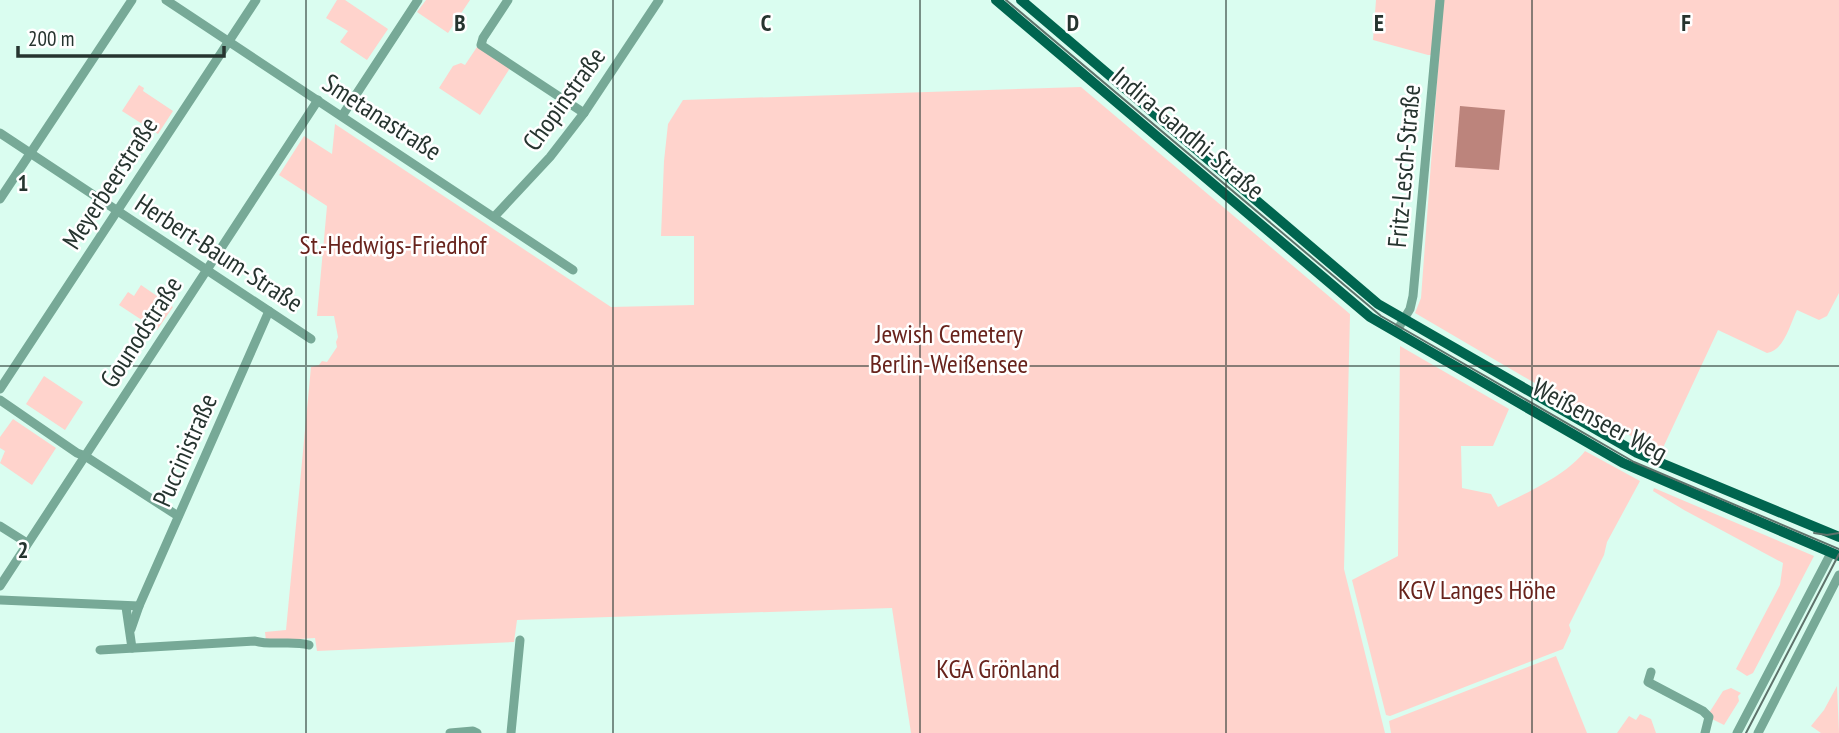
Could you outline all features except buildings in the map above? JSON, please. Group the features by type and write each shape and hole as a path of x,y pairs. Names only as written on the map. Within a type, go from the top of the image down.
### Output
{"main road":[{"name":"Indira-Gandhi-Straße","path":"996,0 1351,302"},
{"name":"Indira-Gandhi-Straße","path":"1021,0 1353,283"},
{"name":"Weißenseer Weg","path":"1353,283 1378,304 1618,442 1660,463 1839,537"},
{"name":"Weißenseer Weg","path":"1351,302 1370,317 1611,456 1835,555"},
{"path":"1493,389 1501,375"},
{"path":"1611,456 1618,442"},
{"path":"1835,555 1839,544"}],"street":[{"path":"0,199 132,0"},
{"name":"Smetanastraße","path":"166,0 573,270"},
{"name":"Meyerbeerstraße","path":"0,389 256,0"},
{"path":"342,116 418,0"},
{"path":"508,0 481,45 584,113"},
{"name":"Fritz-Lesch-Straße","path":"1396,332 1413,296 1440,0"},
{"name":"Chopinstraße","path":"494,217 550,157 584,113 654,2"},
{"name":"Gounodstraße","path":"0,586 318,100"},
{"name":"Herbert-Baum-Straße","path":"0,133 311,339"},
{"name":"Puccinistraße","path":"131,629 269,312"},
{"path":"0,400 79,455 85,456 178,516"},
{"path":"0,526 27,543"},
{"path":"1737,733 1835,555"},
{"path":"1758,733 1839,575"},
{"path":"0,600 139,606"},
{"path":"126,607 132,648"},
{"path":"511,733 520,640"},
{"path":"100,650 255,641 295,641 309,645"},
{"path":"1651,672 1648,682 1703,711 1709,717 1705,733"},
{"path":"1757,694 1773,702"},
{"path":"450,733 477,733"}],"green space":[{"path":"337,0 345,0 388,29 367,60 340,42 348,31 326,18"},
{"path":"426,0 470,0 448,33 417,12"},
{"path":"1376,0 1839,0 1839,293 1827,316 1819,320 1797,310 1782,342 1767,353 1718,330 1661,452 1562,399 1415,313 1421,298 1439,55 1428,55 1373,40"},
{"path":"477,47 510,68 480,115 439,88 453,66 461,63 465,65"},
{"path":"139,85 144,88 143,91 173,111 158,134 122,111"},
{"name":"Jewish Cemetery Berlin-Weißensee","path":"1081,87 1350,314 1344,569 1385,733 911,733 892,608 517,620 514,642 317,651 315,638 266,641 265,632 286,630 311,367 322,361 327,362 337,347 338,337 334,316 317,316 327,206 279,175 304,136 332,154 335,124 611,307 694,305 694,236 661,236 668,124 683,100"},
{"path":"141,285 173,307 157,330 119,305 128,292 134,296"},
{"name":"KGV Langes Höhe","path":"1400,346 1509,409 1493,446 1461,446 1462,488 1491,494 1498,507 1557,476 1585,451 1640,481 1607,542 1604,555 1569,625 1571,631 1563,649 1390,716 1386,715 1352,580 1398,556"},
{"path":"44,376 83,402 65,430 26,404"},
{"path":"13,419 56,448 32,485 0,463 5,451 0,448 0,437"},
{"path":"1654,488 1814,556 1753,673 1747,676 1736,669 1780,585 1783,563 1684,510 1653,491"},
{"path":"1556,656 1587,733 1391,733 1389,721"},
{"path":"1837,686 1839,733 1821,733 1811,726 1824,710"},
{"path":"1731,688 1741,693 1724,725 1712,719 1709,713 1723,691"},
{"path":"1640,714 1651,719 1656,733 1617,733 1629,716 1636,720"}],"shaded area":[{"path":"1460,106 1505,110 1499,170 1455,167"}],"tram line":[{"path":"1006,0 1381,316 1634,462 1839,549"},
{"path":"1814,533 1839,533"},
{"path":"1746,733 1839,554"}],"park label":[{"name":"St.-Hedwigs-Friedhof","path":"393,245"},
{"name":"KGA Grönland","path":"998,669"}]}
